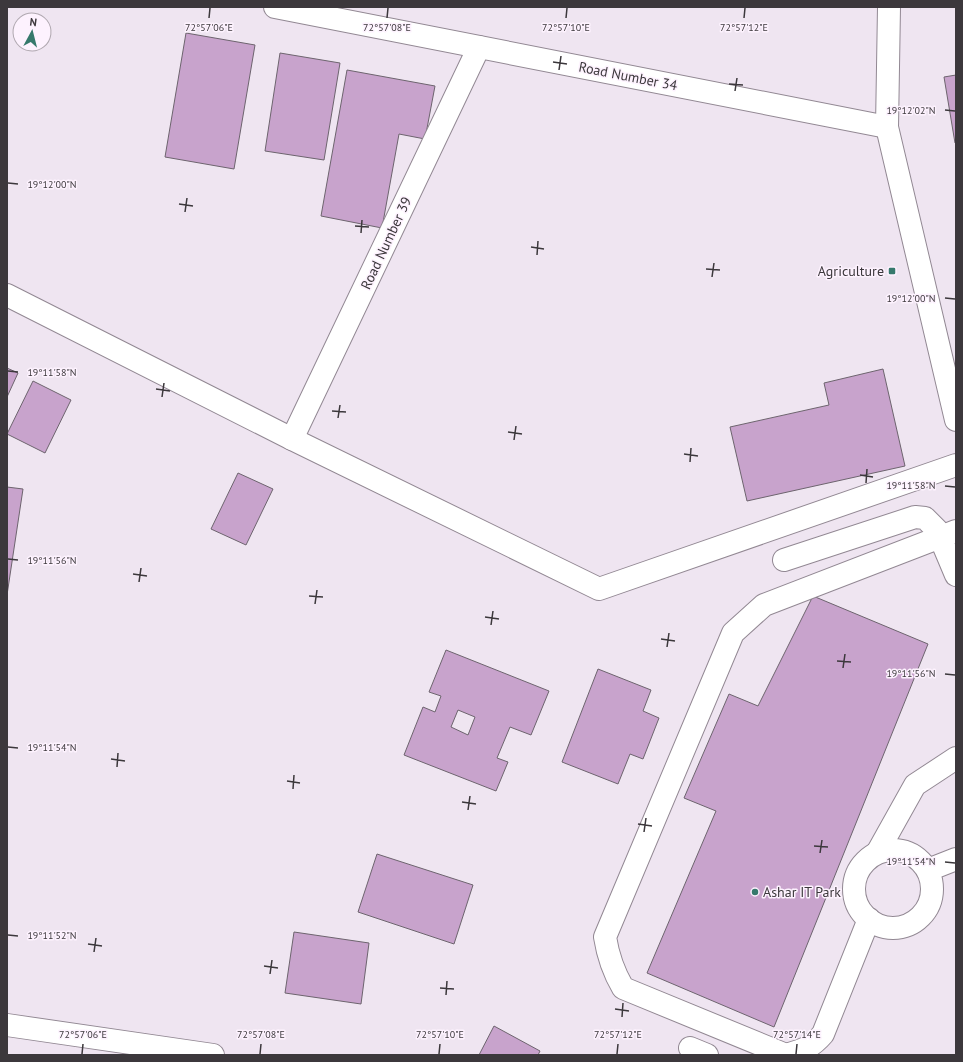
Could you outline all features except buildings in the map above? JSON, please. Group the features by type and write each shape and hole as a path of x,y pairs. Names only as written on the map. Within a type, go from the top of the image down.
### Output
{"street":[{"name":"Road Number 34","path":"275,7 887,127"},
{"path":"889,7 887,127 956,420"},
{"name":"Road Number 39","path":"292,440 479,47"},
{"path":"7,295 292,440 599,589 956,465"},
{"path":"784,560 915,517 925,518 948,534 956,575"},
{"path":"869,919 822,1034 814,1044 796,1053 786,1055 623,988 614,972 608,955 605,938 733,633 764,605 948,534"},
{"path":"877,853 915,785 956,758"},
{"path":"888,850 906,852 921,861 928,870 932,883 932,896 927,909 918,919 907,926 894,928 880,926 869,919 860,909 855,897 854,884 858,871 866,860 877,853 888,850"},
{"path":"928,870 956,859"},
{"path":"7,1025 213,1055"}],"place":[{"name":"Agriculture","path":"892,271"},
{"name":"Ashar IT Park","path":"755,892"}]}
